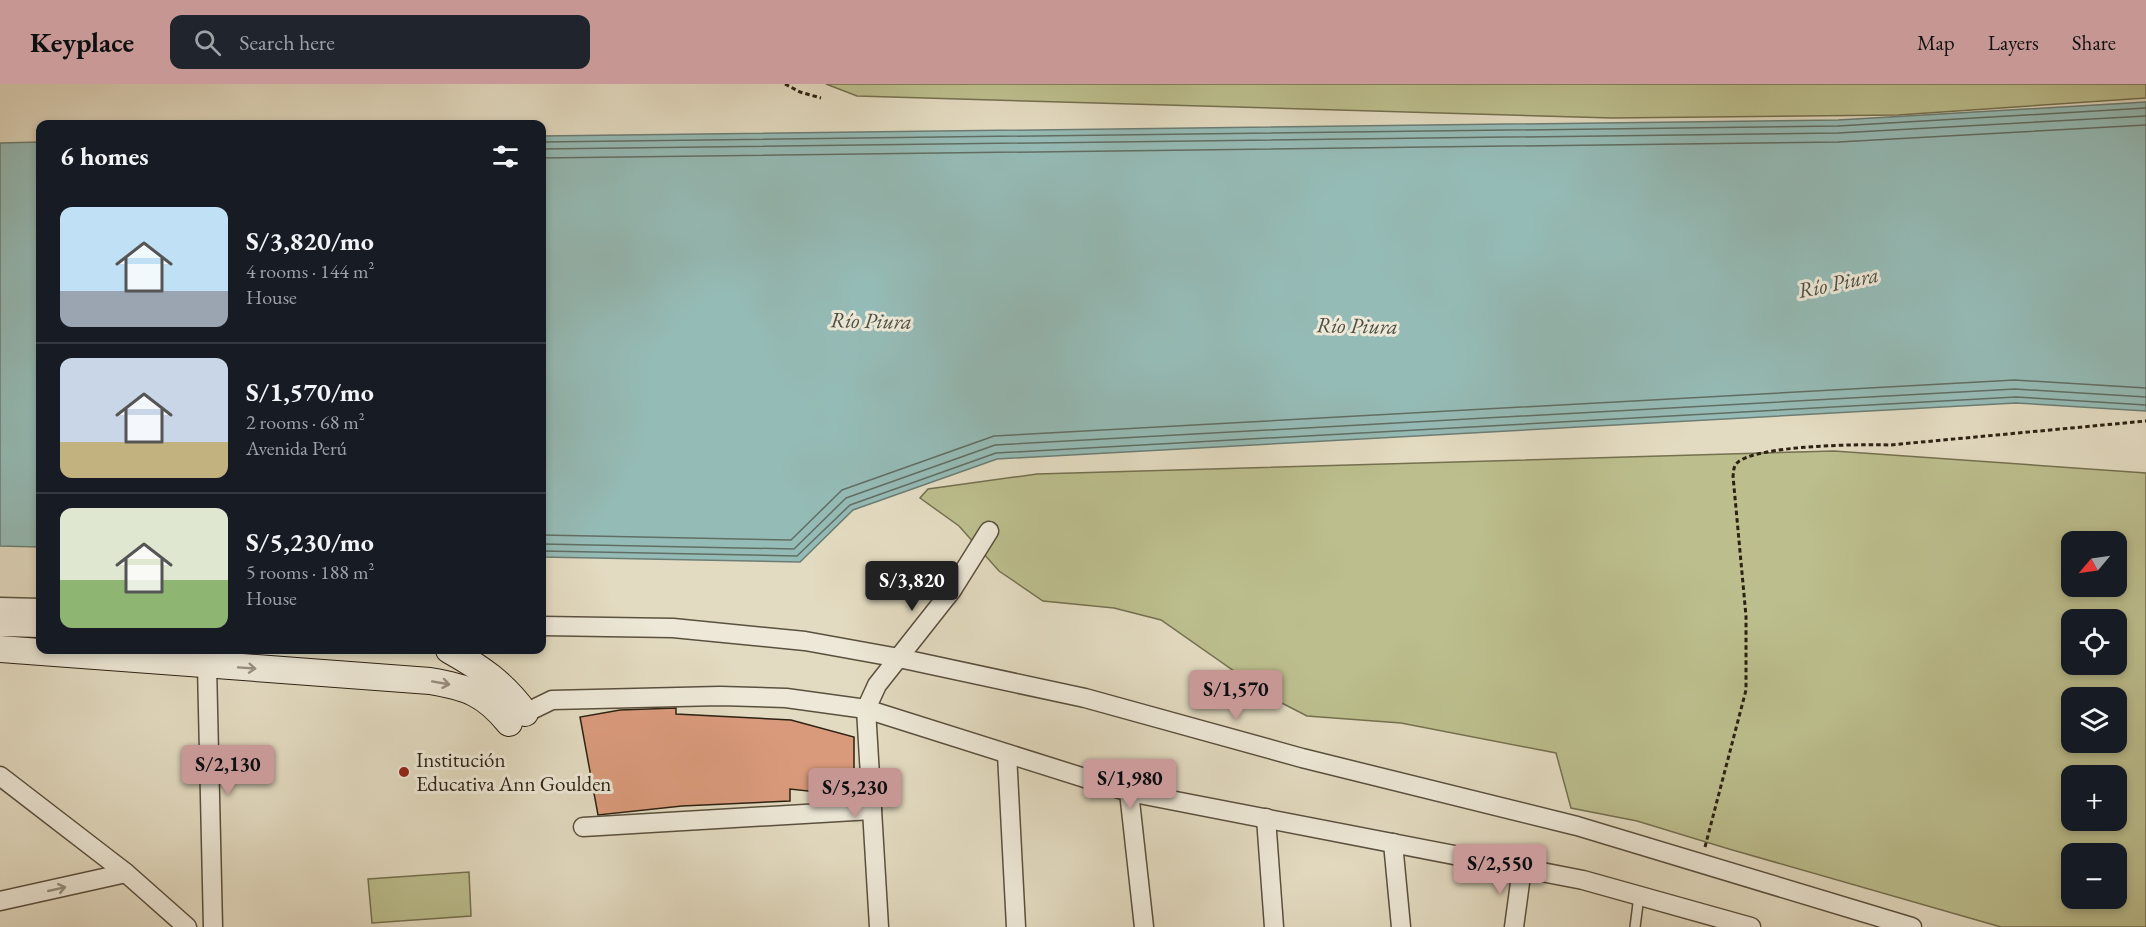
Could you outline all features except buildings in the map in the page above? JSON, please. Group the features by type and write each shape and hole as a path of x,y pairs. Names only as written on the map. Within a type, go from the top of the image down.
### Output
{"main road":[{"path":"0,623 36,624"},
{"path":"0,649 36,652"},
{"path":"61,654 430,681 457,686 481,696 497,708 517,718"},
{"path":"456,654 499,682 517,718"}],"street":[{"path":"879,927 866,709 877,685 952,590 989,531"},
{"path":"0,607 36,608"},
{"path":"546,626 673,628 805,641 899,657 1085,698 1302,758 1578,826 1912,927"},
{"path":"207,666 213,927"},
{"path":"517,718 552,700 720,696 786,698 866,709 1129,792 1583,880 1750,927"},
{"path":"1007,754 1016,927"},
{"path":"0,776 126,873 187,927"},
{"path":"1129,792 1144,927"},
{"path":"583,827 872,810"},
{"path":"1266,819 1274,927"},
{"path":"1393,843 1401,927"},
{"path":"1514,927 1522,868"},
{"path":"0,902 126,873"}],"lane":[{"path":"1635,927 1639,896"}],"path":[{"path":"785,84 800,92 821,98"},
{"path":"1701,863 1746,690 1746,616 1733,476 1734,466 1738,460 1786,449 1865,444 1890,445 2146,421"}],"green space":[{"path":"826,84 2146,84 2146,98 1898,115 1612,118 857,96"},
{"path":"1834,451 2146,473 2146,927 2001,927 1637,821 1571,808 1556,753 1401,723 1307,716 1274,699 1161,620 1114,608 1043,601 999,571 959,526 920,498 928,489 1037,474"},
{"path":"469,872 471,916 372,923 368,879"}],"water":[{"name":"Río Piura","path":"2146,102 2146,411 2016,403 997,459 853,510 800,562 546,557 546,136 1838,120"},
{"path":"36,142 36,547 0,546 0,143"}],"place":[{"name":"Institución Educativa Ann Goulden","path":"404,772"}]}
